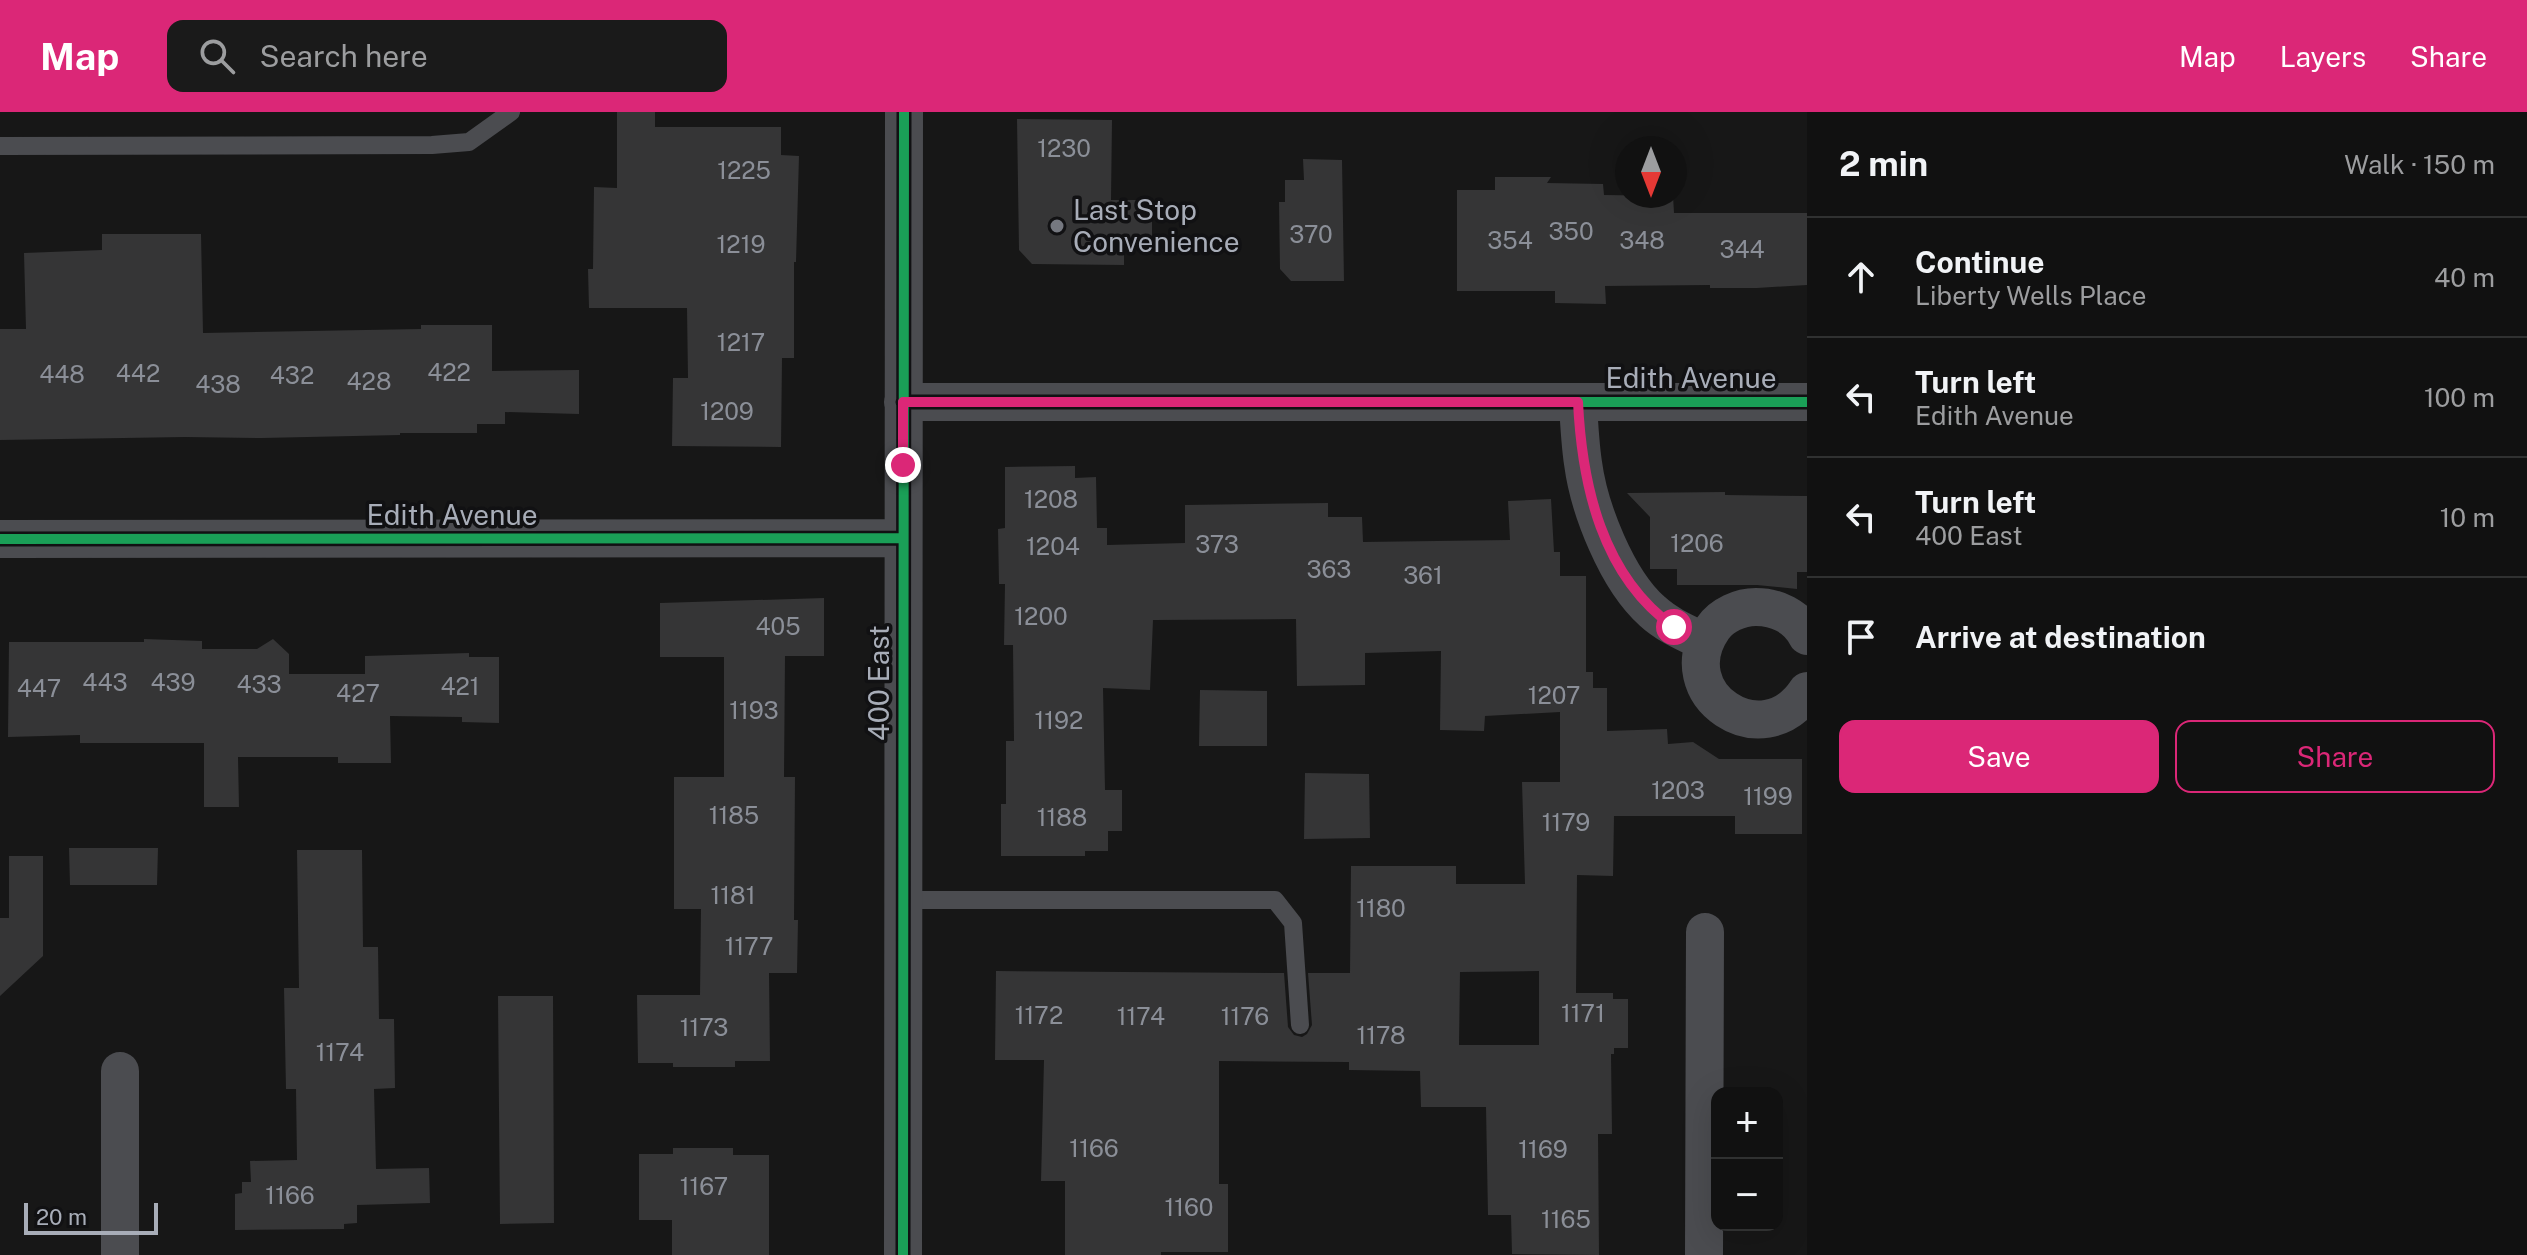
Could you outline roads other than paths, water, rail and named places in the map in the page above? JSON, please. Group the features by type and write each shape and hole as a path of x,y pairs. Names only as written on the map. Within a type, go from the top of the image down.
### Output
{"street":[{"name":"400 East","path":"903,1255 904,112"},
{"name":"Edith Avenue","path":"903,402 1807,402"},
{"path":"1578,402 1587,487 1626,579 1653,612 1674,627 1705,642"},
{"name":"Edith Avenue","path":"0,539 903,538"},
{"path":"1807,636 1789,616 1771,607 1750,607 1731,613 1715,624 1705,642 1701,659 1702,677 1709,693 1720,706 1735,716 1753,720 1770,719 1787,712 1807,691"},
{"path":"1704,1255 1705,932"},
{"path":"120,1071 120,1255"}],"lane":[{"path":"0,146 432,145 469,142 511,112"},
{"path":"903,900 1275,900 1293,923 1300,1025"}],"place":[{"name":"Last Stop Convenience","path":"1057,226"}]}
